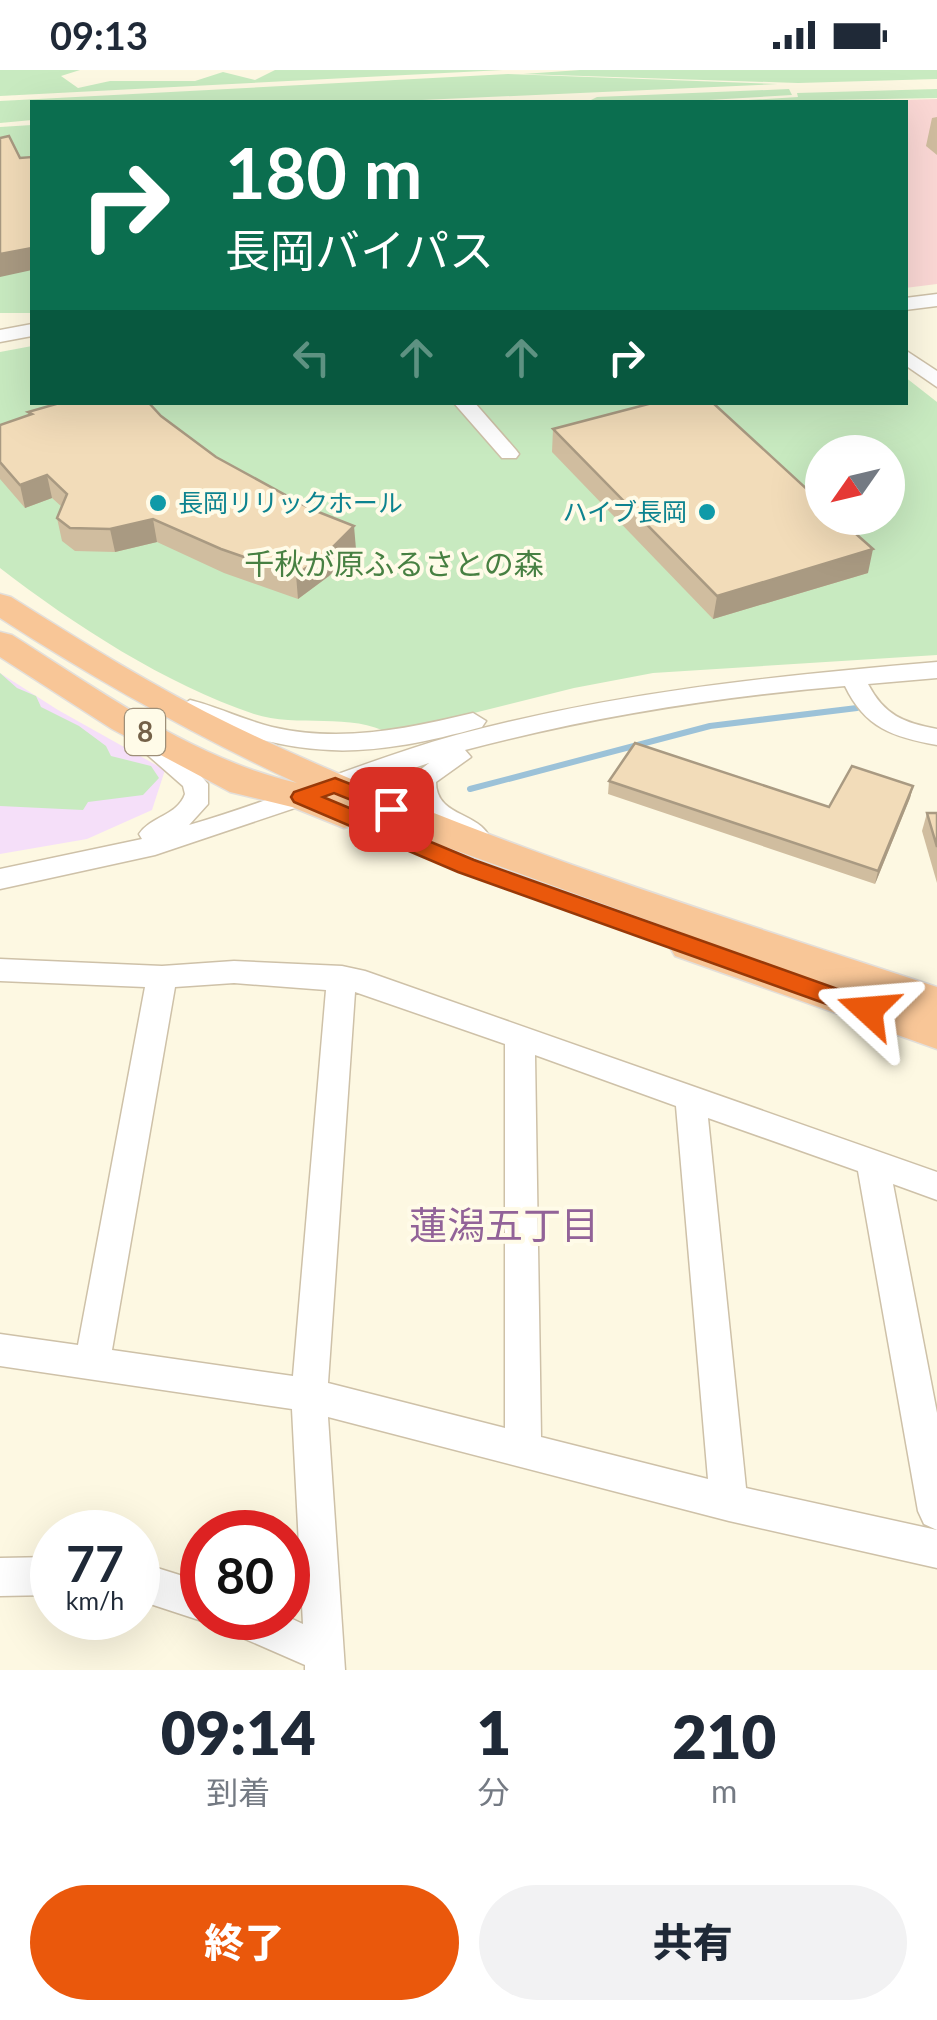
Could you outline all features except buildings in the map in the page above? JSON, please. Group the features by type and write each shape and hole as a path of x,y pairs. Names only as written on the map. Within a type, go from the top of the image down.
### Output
{"highway":[{"name":"8","path":"0,604 45,635 318,791 466,866 937,1033"},
{"name":"8","path":"0,642 124,720 243,784 318,791 937,1004"}],"street":[{"path":"908,304 937,300"},
{"path":"0,323 30,327"},
{"path":"0,336 30,328"},
{"path":"908,358 937,381"},
{"path":"466,405 509,454"},
{"path":"0,868 69,858 156,833 185,816 198,789 196,779 186,768 58,694 33,666"},
{"path":"146,692 281,740 352,746 422,734 588,692 713,677 853,678 937,670"},
{"path":"853,678 867,710 878,720 937,737"},
{"path":"0,879 145,848 514,728 730,688 805,679"},
{"path":"556,873 438,814 425,802 420,790 422,778 451,759 475,751 675,706 730,688"},
{"path":"0,970 162,977 234,972 342,978 423,1000 937,1186"},
{"path":"92,1366 162,977"},
{"path":"324,1661 308,1395 342,978"},
{"path":"520,1038 523,1452"},
{"path":"691,1099 729,1503"},
{"path":"873,1165 937,1511"},
{"path":"0,1350 308,1395 729,1503 937,1548"},
{"path":"0,1577 30,1576"},
{"path":"284,1640 324,1661"}],"shaded area":[{"path":"937,99 937,284 908,288 908,100 905,100"},
{"path":"0,673 165,770 152,810 87,839 0,854"}],"green space":[{"path":"0,70 80,70 61,76 78,88 110,81 195,81 223,72 255,80 275,70 503,70 0,96"},
{"path":"580,70 937,70 937,79 798,83 523,74"},
{"path":"508,74 778,84 422,100 30,100 30,120 0,123 0,101"},
{"path":"789,89 792,95 591,100"},
{"path":"937,89 937,98 749,100 798,97 797,93"},
{"path":"30,125 30,313 0,313 0,127"},
{"name":"千秋が原ふるさとの森","path":"30,346 30,405 908,405 908,379 937,402 937,655 653,673 574,688 390,734 359,724 254,714 154,670 58,611 0,568 0,352"},
{"path":"0,673 17,688 36,696 41,707 79,726 106,746 111,756 151,766 159,778 143,795 88,802 83,810 0,806"}],"waterway":[{"path":"470,789 710,726 857,708"}],"place":[{"name":"長岡リリックホール","path":"158,503"},
{"name":"ハイブ長岡","path":"707,512"}],"district":[{"name":"蓮潟五丁目","path":"504,1226"}],"route":[{"path":"391,809 335,785 302,797 466,866 868,1010"}]}
